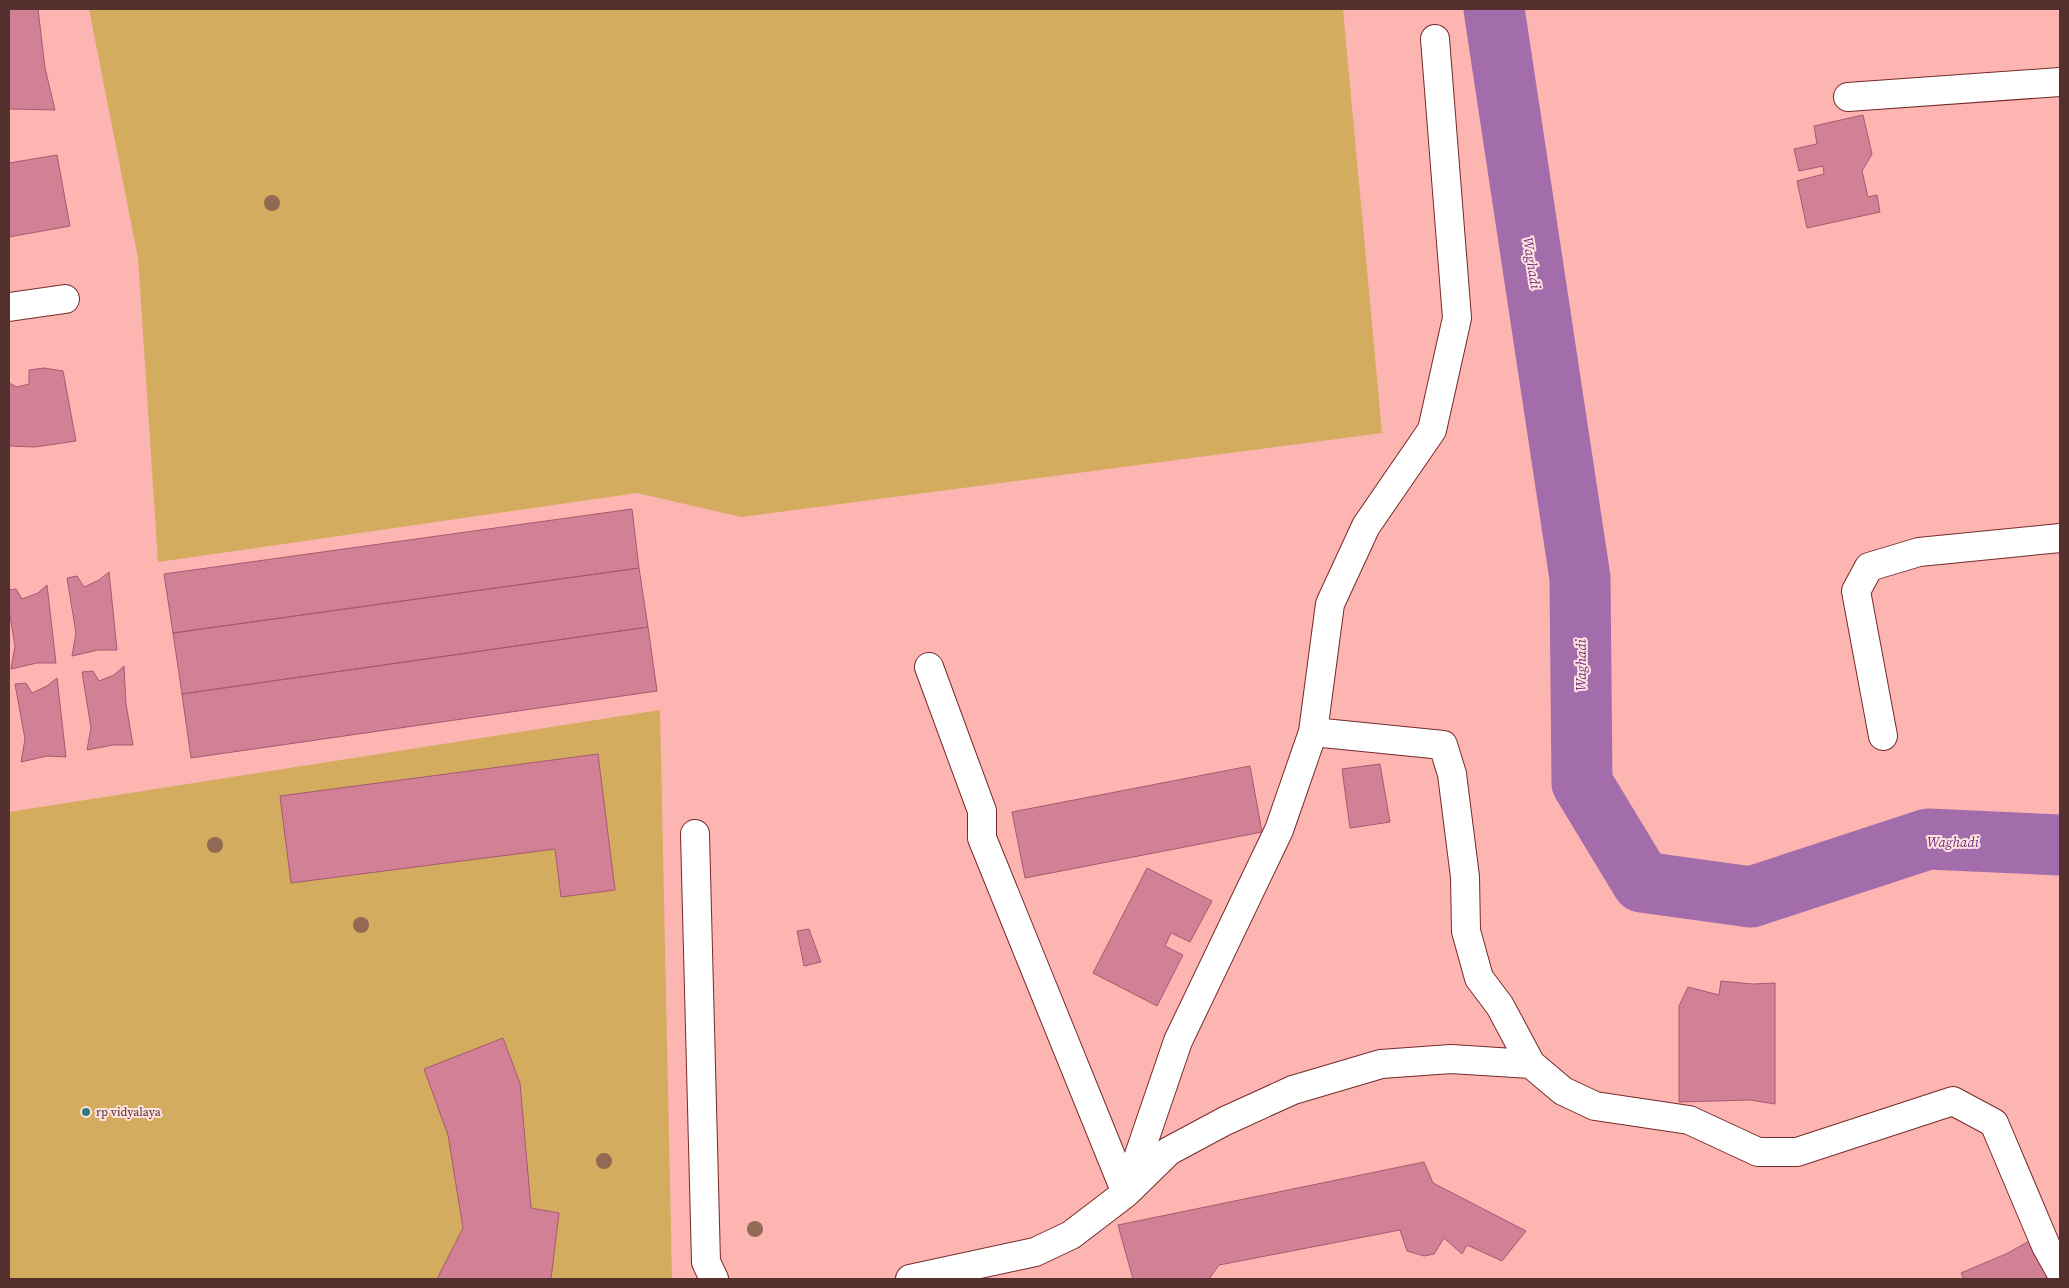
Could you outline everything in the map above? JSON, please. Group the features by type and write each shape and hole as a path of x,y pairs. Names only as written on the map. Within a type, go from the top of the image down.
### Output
{"street":[{"path":"1126,1193 1178,1041 1279,830 1312,732 1330,604 1366,526 1432,430 1457,318 1435,39"},
{"path":"1848,97 2060,82"},
{"path":"9,307 64,299"},
{"path":"1883,736 1856,591 1869,567 1919,552 2060,538"},
{"path":"929,667 982,811 982,838 1126,1193"},
{"path":"1312,732 1443,745 1452,774 1465,877 1466,931 1479,978 1500,1006 1531,1064 1562,1091 1595,1106 1689,1120 1758,1152 1797,1152 1953,1101 1994,1124 2046,1246 2060,1271"},
{"path":"695,834 706,1262 714,1279"},
{"path":"910,1279 1035,1252 1071,1235 1126,1193 1169,1151 1225,1121 1293,1090 1381,1064 1451,1059 1531,1064"}],"shaded area":[{"path":"89,9 1343,9 1382,433 741,517 637,493 158,562 138,258"},
{"path":"660,710 672,1279 9,1279 9,812"}],"building":[{"path":"9,9 38,9 45,68 55,110 9,109"},
{"path":"1863,115 1872,154 1862,171 1868,197 1877,195 1880,212 1807,228 1797,181 1824,174 1823,166 1799,171 1794,149 1817,144 1814,126"},
{"path":"57,155 70,226 9,237 9,163"},
{"path":"44,368 63,371 76,441 35,447 9,446 9,383 17,387 29,384 29,370"},
{"path":"632,509 639,568 173,633 164,574"},
{"path":"639,568 648,627 182,694 173,633"},
{"path":"109,572 117,650 98,650 72,656 76,633 67,578 77,576 84,587 99,580"},
{"path":"47,585 56,663 37,663 11,669 15,646 9,610 9,590 16,589 22,599 38,593"},
{"path":"648,627 657,691 191,758 182,694"},
{"path":"124,666 126,704 133,745 113,745 87,750 91,728 82,672 93,671 99,681 114,675"},
{"path":"57,678 66,757 47,756 21,762 25,739 15,684 26,683 32,693 47,686"},
{"path":"598,754 615,890 561,897 555,849 291,883 280,796"},
{"path":"1380,764 1390,822 1350,828 1342,769"},
{"path":"1250,766 1262,832 1025,878 1012,812"},
{"path":"1147,868 1212,901 1190,942 1171,933 1165,946 1183,955 1157,1006 1093,973"},
{"path":"809,929 821,962 804,966 797,931"},
{"path":"1721,981 1753,984 1775,983 1775,1104 1750,1100 1679,1102 1679,1006 1688,987 1719,995"},
{"path":"503,1038 520,1083 531,1208 559,1213 551,1279 437,1279 463,1228 448,1135 424,1069"},
{"path":"1424,1162 1433,1183 1526,1231 1502,1261 1467,1245 1462,1254 1444,1238 1434,1254 1424,1256 1407,1251 1400,1230 1219,1265 1209,1279 1133,1279 1118,1225"},
{"path":"2031,1240 2055,1279 1964,1279 1961,1273 2008,1253"}],"waterway":[{"name":"Waghadi","path":"1494,9 1580,578 1582,783 1642,882 1751,897 1928,839 2060,845"}],"place":[{"name":"rp vidyalaya","path":"86,1112"}]}
